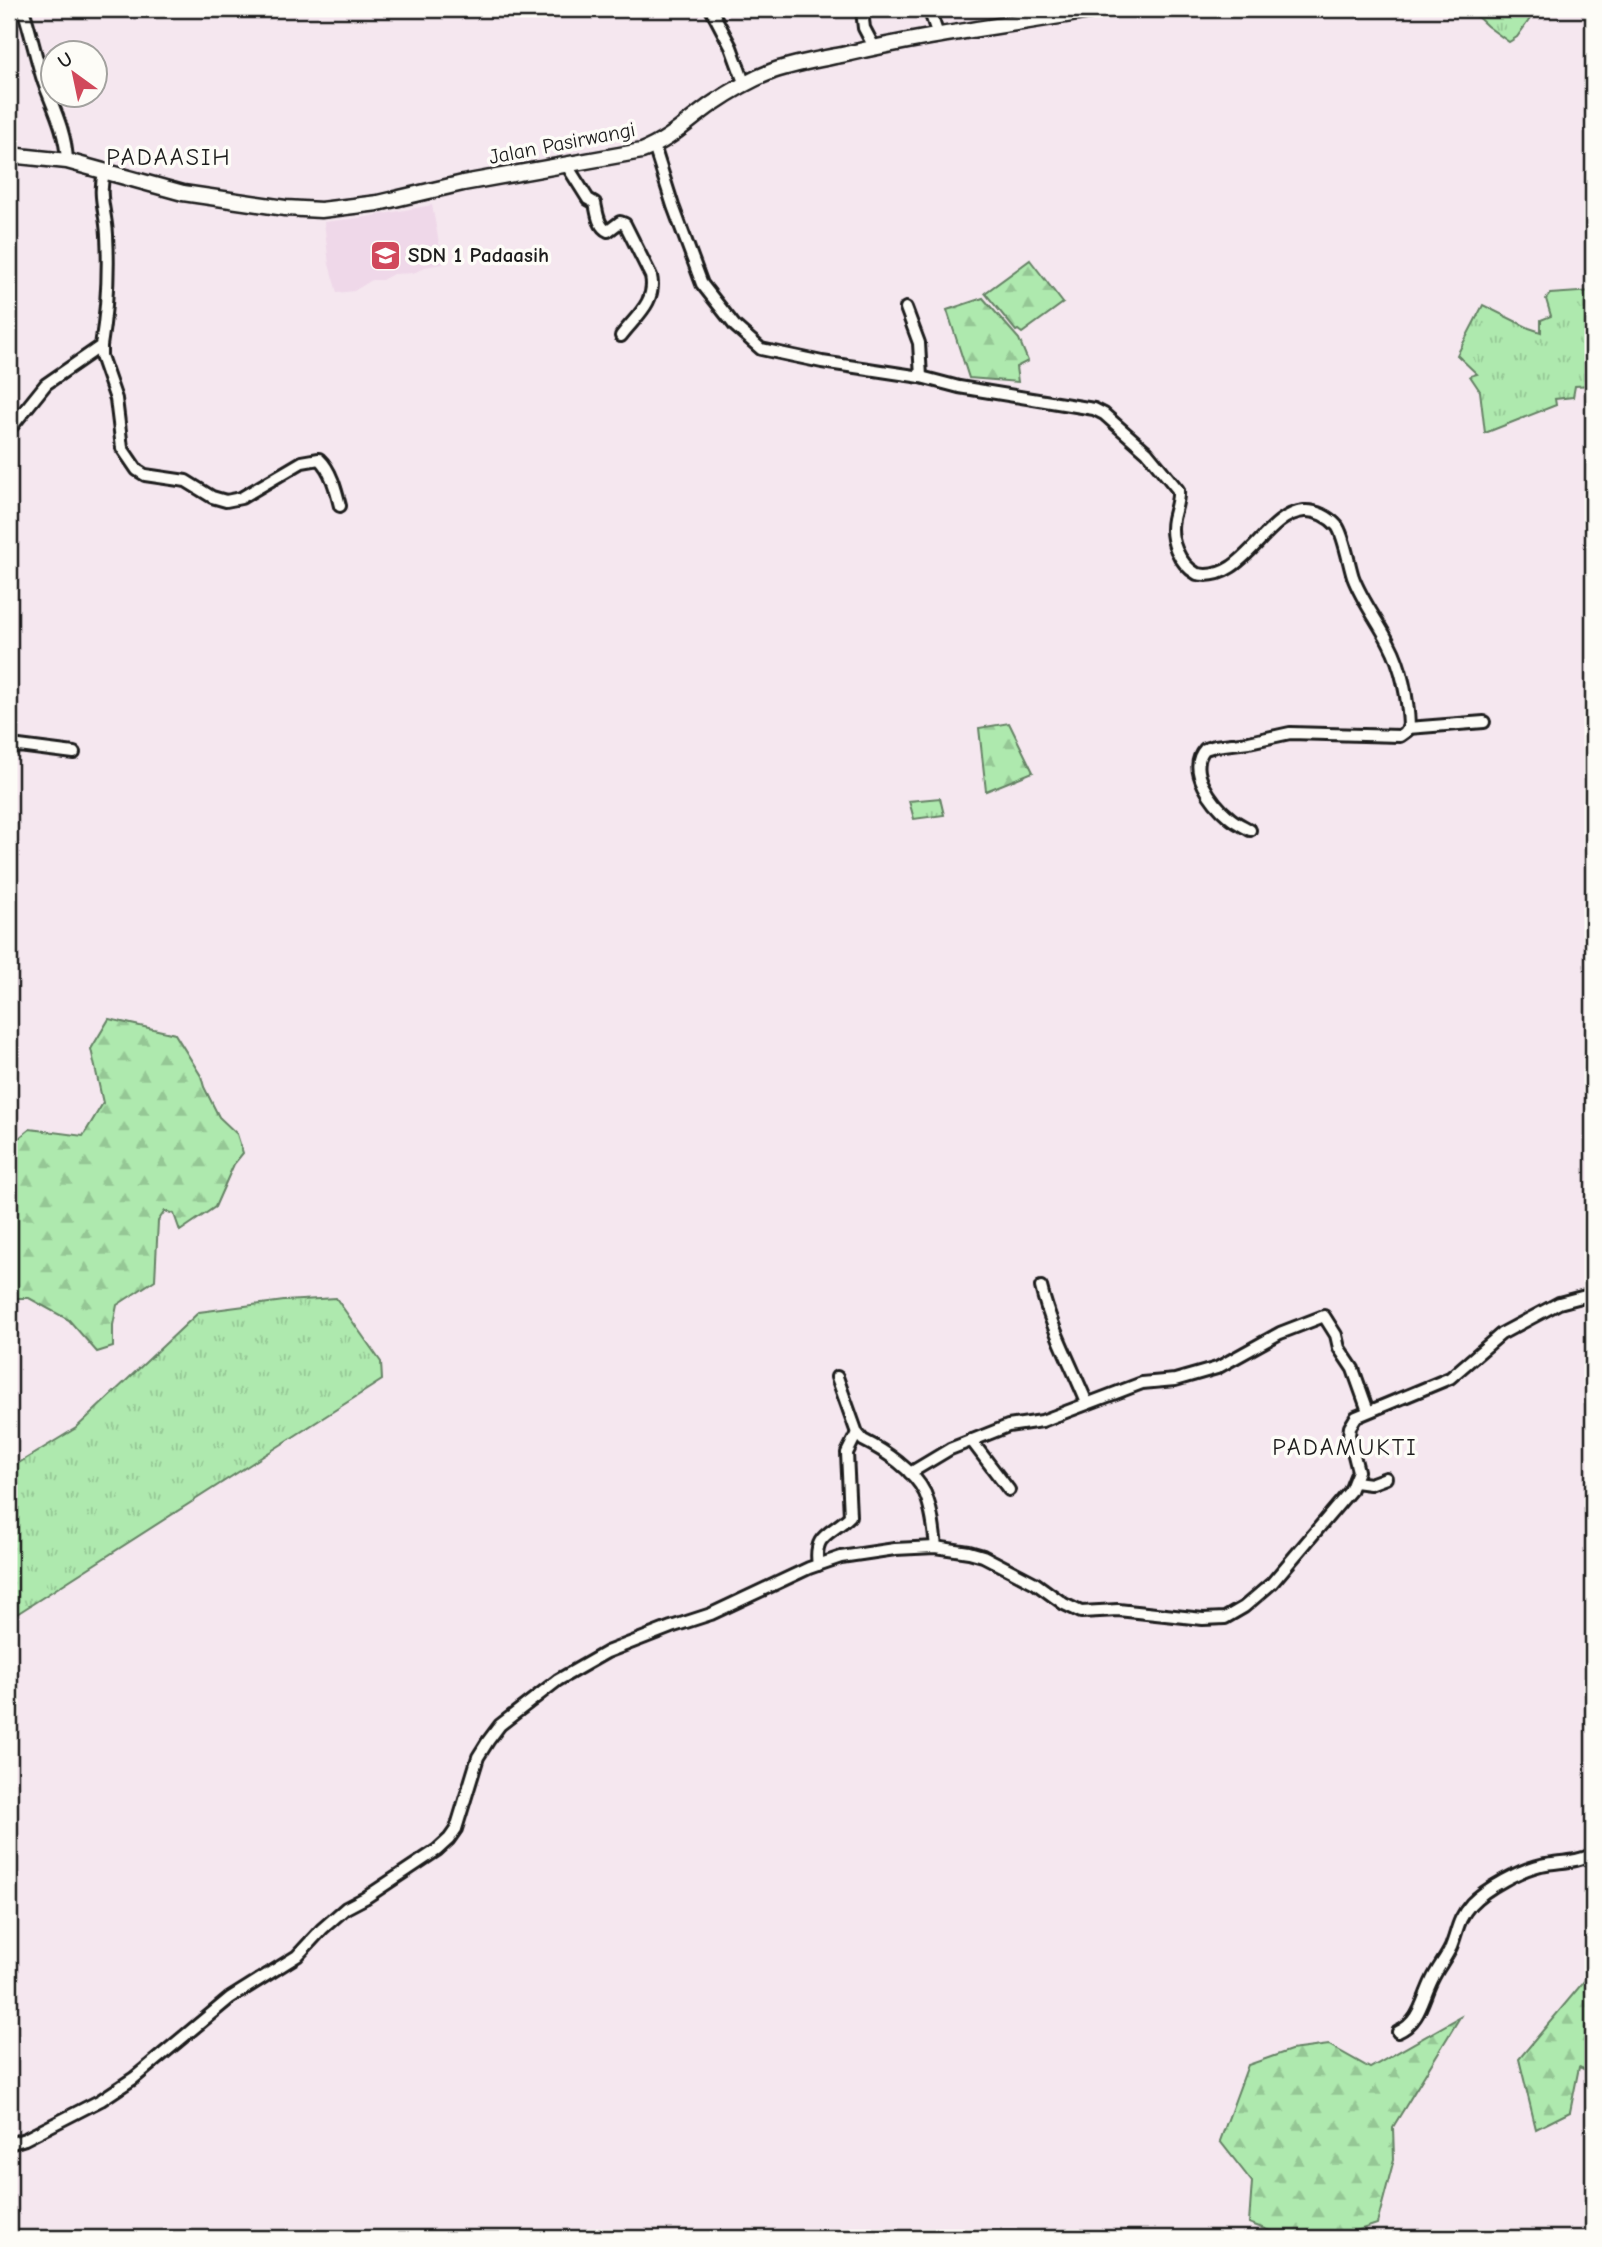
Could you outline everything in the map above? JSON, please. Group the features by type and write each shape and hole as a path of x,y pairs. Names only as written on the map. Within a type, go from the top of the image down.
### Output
{"street":[{"path":"23,9 44,81 62,128 67,161"},
{"path":"711,9 731,47 745,85"},
{"path":"929,9 938,35"},
{"name":"Jalan Pasirwangi","path":"9,155 67,161 183,193 285,208 321,210 378,204 463,183 613,157 654,146 681,130 712,104 780,69 938,35 1102,9"},
{"path":"862,11 864,28 874,47"},
{"path":"654,146 702,284 735,326 761,349 921,377 959,387 1090,408 1104,414 1147,452 1178,490 1172,522 1172,541 1183,559 1197,574 1216,574 1236,563 1285,517 1303,511 1325,516 1339,530 1354,579 1393,652 1405,694 1408,729"},
{"path":"566,164 583,191 595,203 603,229 608,231 620,222 625,224 651,276 649,303 621,335"},
{"path":"105,170 100,194 107,223 107,306 100,356 116,399 122,448 137,470 145,475 186,481 212,497 226,501 241,498 302,462 319,459 329,474 340,506"},
{"path":"906,308 919,343 921,377"},
{"path":"9,430 46,384 101,346"},
{"path":"1250,830 1226,815 1198,774 1199,760 1205,749 1249,743 1290,733 1395,736 1408,729 1484,722"},
{"path":"9,750 19,747 74,753"},
{"path":"1041,1287 1058,1340 1087,1403"},
{"path":"9,2144 25,2139 78,2112 134,2078 230,1998 297,1956 346,1908 437,1850 456,1829 478,1757 500,1725 558,1680 607,1651 711,1614 818,1565 841,1557 895,1549 936,1547 983,1556 1035,1583 1064,1604 1081,1612 1136,1611 1203,1619 1225,1618 1244,1607 1272,1583 1350,1491 1358,1471 1350,1442 1350,1427 1356,1417 1450,1378 1501,1334 1559,1303 1593,1294"},
{"path":"910,1473 950,1449 1008,1426 1042,1421 1142,1383 1175,1380 1217,1368 1280,1333 1324,1316 1336,1334 1339,1349 1352,1367 1368,1411"},
{"path":"837,1377 863,1440 910,1473 924,1492 936,1547"},
{"path":"818,1565 816,1550 823,1536 839,1527 850,1516 847,1453 858,1433"},
{"path":"971,1440 1009,1490"},
{"path":"1355,1482 1370,1484 1386,1478"},
{"path":"1398,2032 1408,2027 1415,2019 1431,1981 1450,1948 1457,1924 1472,1903 1505,1880 1535,1867 1563,1861 1579,1861 1593,1854"}],"shaded area":[{"name":"SDN 1 Padaasih","path":"432,205 443,264 425,267 414,273 393,274 382,280 372,280 354,291 337,293 329,264 324,222"}],"green space":[{"path":"1469,9 1537,9 1517,37 1509,42"},
{"path":"1030,260 1063,303 1022,333 1016,331 985,293"},
{"path":"1593,291 1593,385 1575,386 1573,397 1555,399 1556,405 1485,433 1480,391 1470,376 1477,374 1457,355 1483,305 1541,332 1541,320 1551,316 1546,299 1550,294"},
{"path":"983,298 1019,339 1028,361 1016,367 1018,382 969,378 947,310"},
{"path":"1009,723 1033,772 986,791 979,728"},
{"path":"940,798 944,815 914,819 909,801"},
{"path":"109,1019 175,1034 201,1076 219,1117 237,1134 243,1153 234,1164 215,1207 180,1231 174,1214 165,1211 158,1221 155,1280 117,1305 113,1347 97,1352 69,1320 29,1298 9,1298 9,1146 30,1129 83,1136 103,1103 91,1049"},
{"path":"336,1298 381,1362 382,1380 9,1619 9,1469 76,1428 199,1312 284,1301"},
{"path":"1593,1976 1593,2073 1579,2067 1570,2112 1536,2129 1519,2059 1585,1980"},
{"path":"1460,2017 1393,2127 1394,2159 1377,2224 1335,2238 1288,2238 1249,2223 1252,2182 1220,2141 1248,2065 1291,2050 1329,2045 1370,2068"}],"place":[{"name":"SDN 1 Padaasih","path":"385,255"}],"district":[{"name":"PADAASIH","path":"169,157"},
{"name":"PADAMUKTI","path":"1345,1447"}]}
